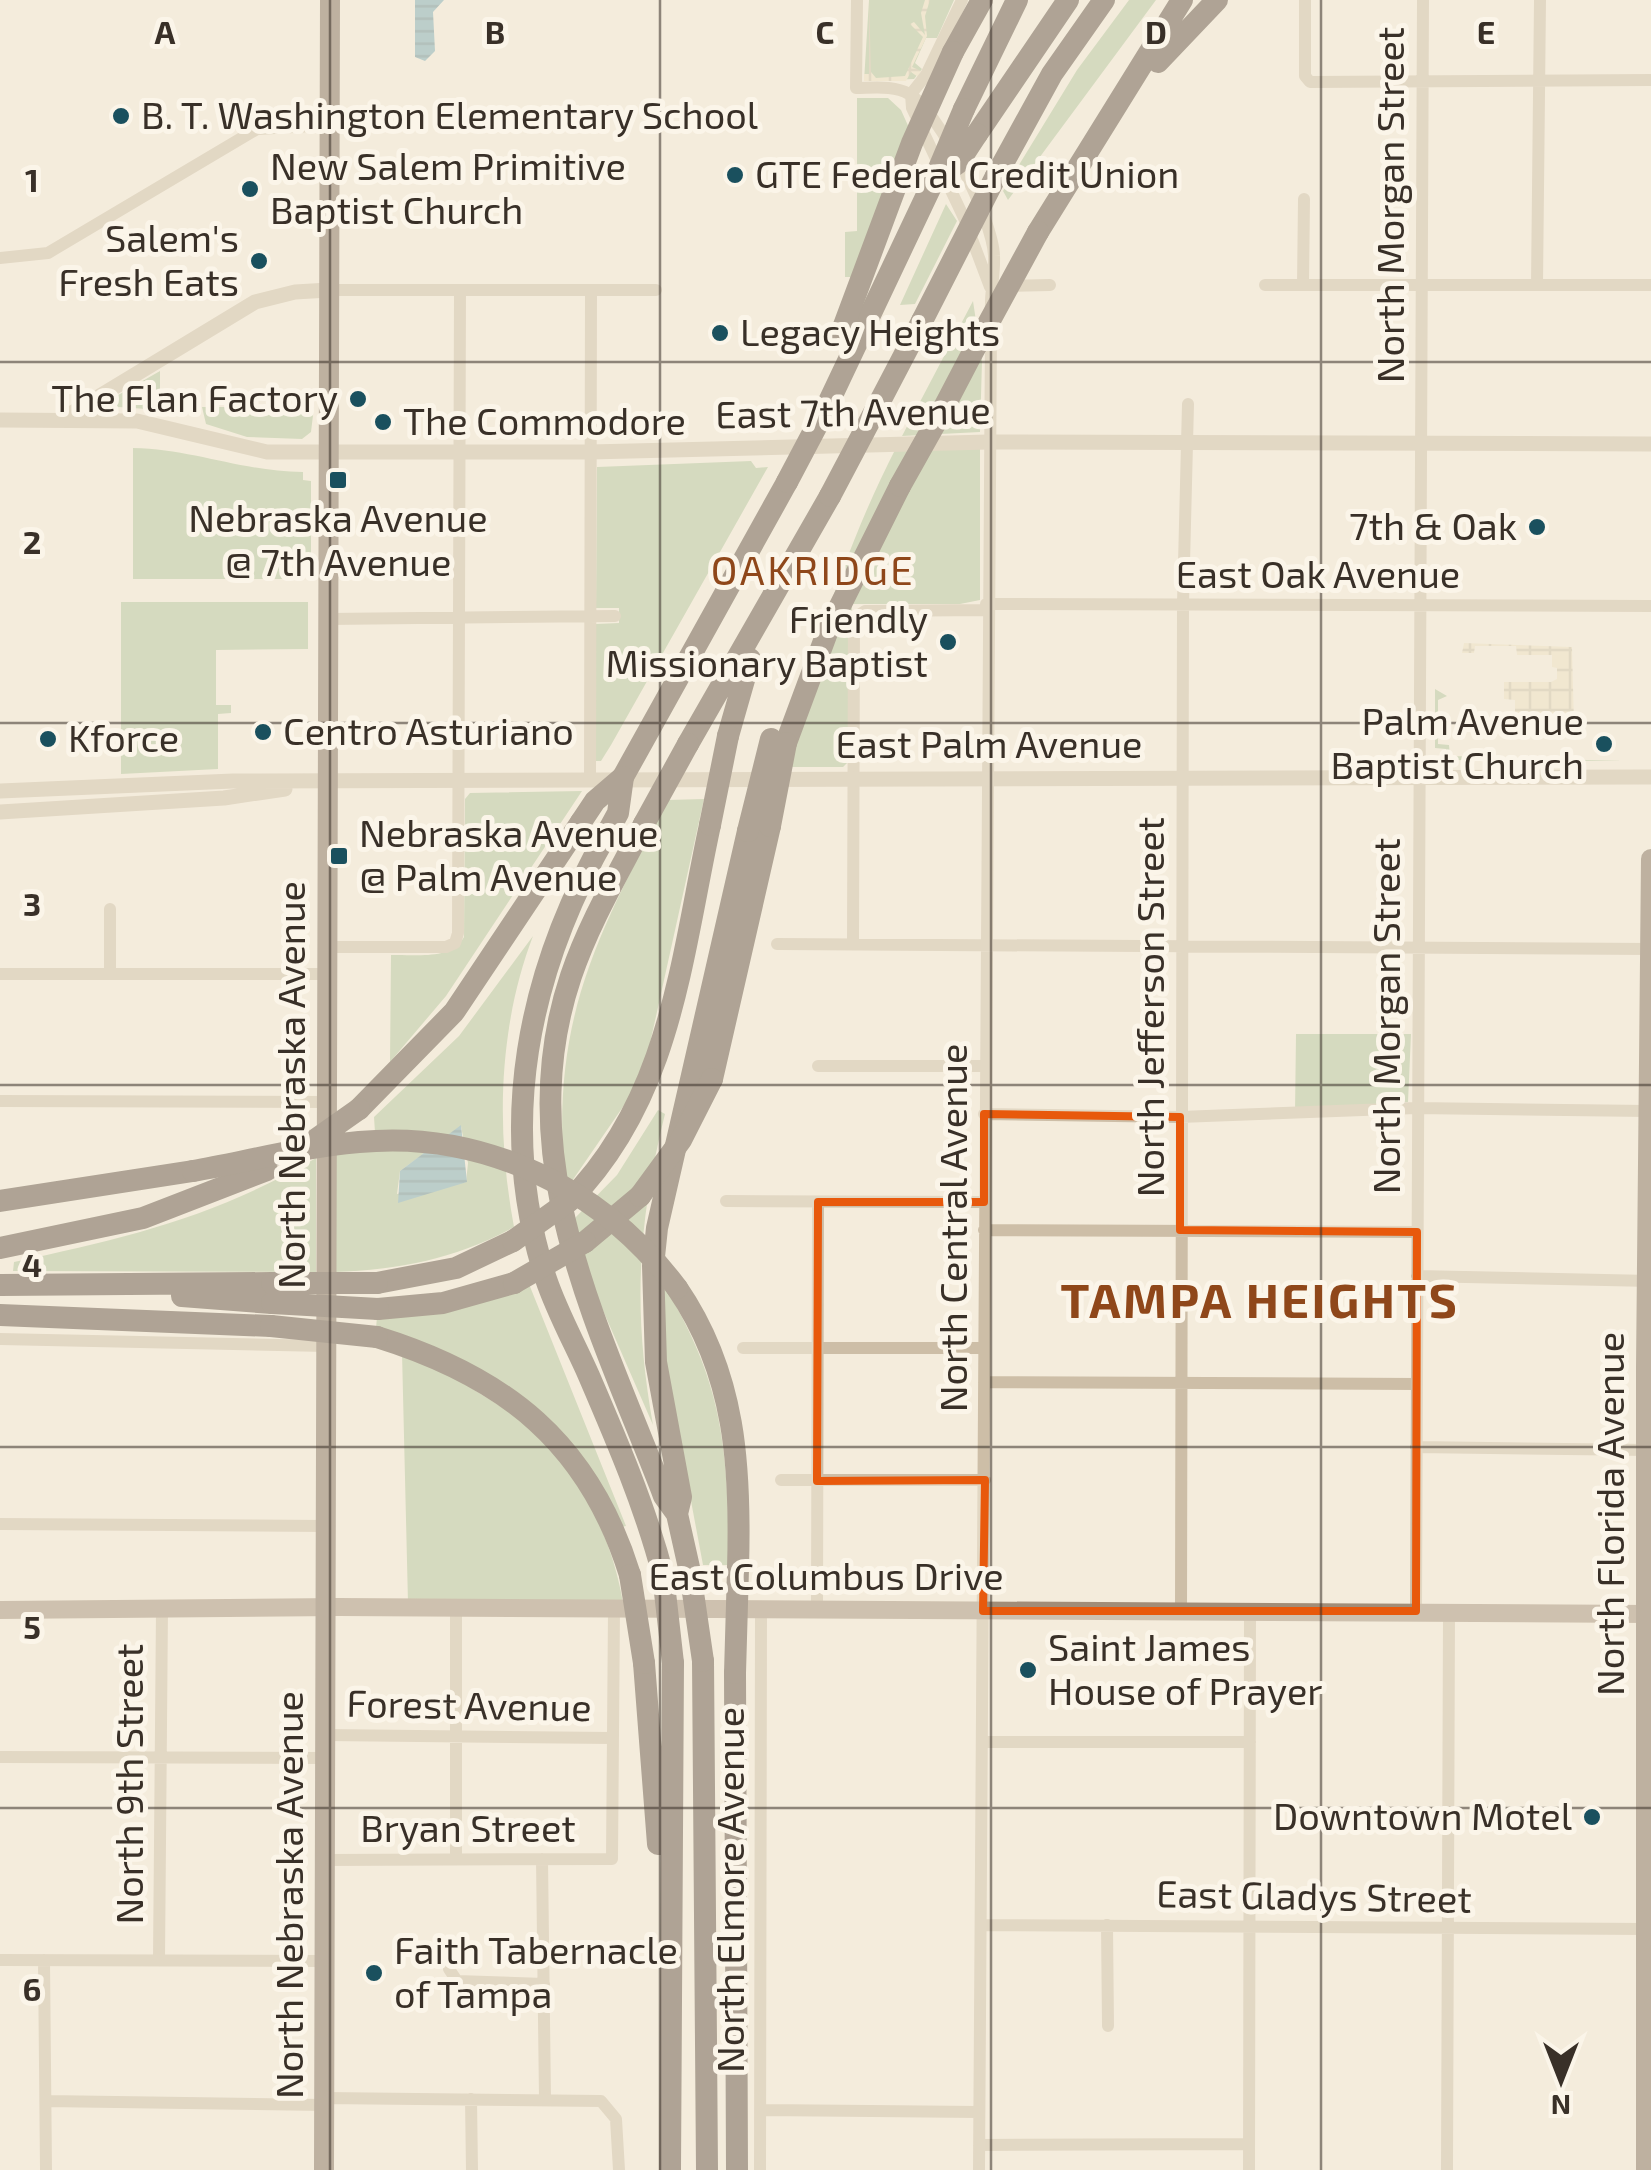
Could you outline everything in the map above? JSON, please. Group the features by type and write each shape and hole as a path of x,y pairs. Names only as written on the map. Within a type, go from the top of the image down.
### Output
{"highway":[{"path":"825,410 840,336 912,142 953,52 982,0"},
{"path":"0,1248 143,1218 267,1170 359,1109 454,1012 595,802 623,778 870,323 964,109 1018,0"},
{"path":"934,180 958,162 1068,0"},
{"path":"0,1285 114,1286 272,1304 378,1309 443,1303 514,1283 585,1242 640,1196 681,1140 712,1079 778,741 815,638 1038,232 1182,0"},
{"path":"1102,130 1164,54 1217,0"},
{"path":"707,2170 703,1661 677,1514 664,1496 579,1283 550,1147 552,1064 571,977 593,921 688,744 774,600 1052,74 1103,1"},
{"path":"0,1314 272,1304 456,1268 513,1241 569,1201 613,1151 648,1088 664,1039 728,736 748,664 774,600"},
{"path":"623,778 618,812 562,919 532,1018 522,1091 525,1183 547,1281 612,1430 663,1575 673,1663 670,2170"},
{"path":"677,1514 681,1497 653,1331 654,1247 759,828"},
{"path":"0,1201 360,1142 408,1141 476,1151 537,1172 588,1200 644,1248 677,1288 708,1342 730,1409 740,1482 735,1673 737,2170"},
{"path":"272,1304 465,1370 539,1422 593,1488 630,1574 644,1663 661,1877 671,1930"}],"main road":[{"name":"North Nebraska Avenue","path":"324,2170 330,0"},
{"name":"North Florida Avenue","path":"1646,2170 1651,858"},
{"name":"East Columbus Drive","path":"0,1610 326,1607 1649,1614"}],"street":[{"path":"856,0 856,88 892,88 911,94 922,81 962,0"},
{"path":"1305,0 1307,80 1651,80"},
{"name":"North Morgan Street","path":"1416,1611 1422,0"},
{"path":"1537,285 1540,0"},
{"path":"922,81 924,107"},
{"name":"North Central Avenue","path":"911,94 924,107 983,214 994,257 990,287 986,607 980,2170"},
{"name":"North Central Avenue","path":"911,94 915,120 964,218 990,287"},
{"path":"0,258 48,254 257,130 330,124"},
{"path":"1304,199 1304,285"},
{"path":"1264,284 1651,284"},
{"path":"990,287 1050,285"},
{"path":"328,948 446,947 455,943 458,932 460,290"},
{"path":"590,779 591,290"},
{"path":"61,420 255,302 295,292 656,290"},
{"name":"North Jefferson Street","path":"1181,1610 1180,1117 1188,404"},
{"name":"East 7th Avenue","path":"0,420 138,421 247,450 329,452 590,452 988,442 1651,444"},
{"name":"East Oak Avenue","path":"855,778 854,618 865,611 1183,604 1651,606"},
{"path":"328,619 614,616"},
{"name":"East Palm Avenue","path":"0,791 232,781 1651,777"},
{"path":"853,944 855,778"},
{"name":"East Palm Avenue","path":"0,812 224,798 328,782"},
{"path":"110,909 110,974"},
{"path":"777,944 1650,949"},
{"path":"0,974 328,974"},
{"path":"818,1066 984,1066"},
{"path":"0,1101 327,1102"},
{"path":"984,1114 1180,1117 1416,1108 1648,1111"},
{"path":"726,1201 984,1202"},
{"path":"817,1610 818,1202"},
{"path":"984,1230 1418,1232"},
{"path":"1418,1276 1648,1281"},
{"path":"0,1340 326,1346"},
{"path":"743,1348 984,1348"},
{"path":"984,1382 1417,1384"},
{"path":"1416,1448 1649,1450"},
{"path":"781,1480 985,1480"},
{"path":"0,1524 326,1526"},
{"name":"North 9th Street","path":"159,1960 162,1608"},
{"path":"456,1608 456,1860"},
{"path":"611,1738 614,1609"},
{"name":"North Elmore Avenue","path":"760,2170 761,1610"},
{"path":"1249,2170 1250,1611"},
{"path":"1447,2170 1449,1612"},
{"name":"Forest Avenue","path":"326,1735 611,1738"},
{"name":"Bryan Street","path":"325,1860 612,1859 611,1738"},
{"path":"984,1742 1250,1742"},
{"path":"0,1757 326,1758"},
{"path":"542,1859 545,2099"},
{"path":"1107,1925 1108,2026"},
{"name":"East Gladys Street","path":"982,1926 1250,1925 1648,1934"},
{"path":"448,1945 450,1974 457,1981 544,1984"},
{"path":"0,1960 324,1961"},
{"path":"44,1960 46,2170"},
{"path":"471,2099 472,2170"},
{"path":"46,2101 590,2099 610,2106 618,2128 619,2170"},
{"path":"760,2110 979,2112"},
{"path":"979,2145 1249,2144"}],"highlighted area":[{"path":"984,1114 1180,1117 1180,1230 1417,1232 1416,1611 983,1611 985,1480 817,1481 818,1202 984,1202"}],"green space":[{"path":"869,0 954,0 937,38 926,38 915,63 922,69 914,79 864,81"},
{"path":"1129,0 1156,0 1008,200 1003,191 1077,70"},
{"path":"857,98 888,98 901,110 910,130 856,277 845,277 845,232 857,231"},
{"path":"946,204 957,221 915,304 900,305"},
{"path":"973,301 982,361 980,432 902,436"},
{"path":"160,371 160,410 105,406 106,402"},
{"path":"202,407 314,407 311,432 302,439 247,437 206,424"},
{"path":"133,448 303,472 303,480 311,481 311,568 302,568 302,579 133,579"},
{"path":"896,448 980,448 980,600 960,604 852,604 850,760 843,767 783,767 830,604"},
{"path":"751,461 756,468 768,467 611,745 601,761 596,761 596,624 619,623 619,608 596,608 597,467"},
{"path":"121,602 308,602 308,649 216,650 216,705 231,705 231,713 218,714 218,769 121,774"},
{"path":"1435,689 1447,696 1438,700 1438,744 1449,745 1450,756 1624,761 1446,760 1446,749 1435,748"},
{"path":"582,791 446,996 390,1062 391,955 442,953 464,937 465,799 470,793"},
{"path":"704,799 649,1048 629,1098 572,1181 564,1174 565,1068 585,978 620,893 667,800"},
{"path":"533,936 513,1007 504,1080 504,1154 514,1227 449,1255 383,1268 335,1272 334,1152 376,1148 374,1117 459,1036","holes":["461,1126 468,1163 466,1182 397,1194 400,1171"]},
{"path":"1296,1034 1411,1034 1408,1102 1295,1112"},
{"path":"658,1110 665,1114 648,1194 641,1269 642,1344 653,1425 588,1276 573,1220 617,1175"},
{"path":"316,1158 316,1272 13,1271 14,1262 132,1234 206,1211"},
{"path":"662,1282 698,1353 718,1418 727,1486 729,1565 703,1565 667,1373"},
{"path":"529,1284 626,1526 621,1527 582,1457 376,1329 377,1316"},
{"path":"402,1353 495,1398 550,1445 597,1520 609,1547 623,1603 408,1603"}],"shaded area":[{"path":"869,0 871,72 876,78 905,76 923,37 910,24 914,22 925,35 921,13 925,0 930,0 925,16 927,36 912,67 921,71 918,77 911,72 906,81 864,81 864,74 869,74"},
{"path":"1464,643 1572,647 1574,724 1474,724 1474,718 1497,721 1515,714 1515,700 1504,699 1504,682 1551,682 1557,679 1557,668 1552,667 1552,655 1517,655 1516,646 1475,646 1474,653 1462,653"}],"water":[{"path":"415,0 444,0 433,12 435,51 425,61 415,57"},
{"path":"461,1125 467,1182 398,1203 400,1171"}],"place":[{"name":"B. T. Washington Elementary School","path":"121,116"},
{"name":"GTE Federal Credit Union","path":"735,175"},
{"name":"New Salem Primitive Baptist Church","path":"250,189"},
{"name":"Salem's Fresh Eats","path":"259,261"},
{"name":"Legacy Heights","path":"720,333"},
{"name":"The Flan Factory","path":"358,399"},
{"name":"The Commodore","path":"383,422"},
{"name":"Nebraska Avenue @ 7th Avenue","path":"338,480"},
{"name":"7th & Oak","path":"1537,527"},
{"name":"Friendly Missionary Baptist","path":"948,642"},
{"name":"Centro Asturiano","path":"263,732"},
{"name":"Kforce","path":"48,739"},
{"name":"Palm Avenue Baptist Church","path":"1604,744"},
{"name":"Nebraska Avenue @ Palm Avenue","path":"339,856"},
{"name":"Saint James House of Prayer","path":"1028,1670"},
{"name":"Downtown Motel","path":"1592,1817"},
{"name":"Faith Tabernacle of Tampa","path":"374,1973"}],"district":[{"name":"OAKRIDGE","path":"813,571"},
{"name":"TAMPA HEIGHTS","path":"1260,1301"}]}
